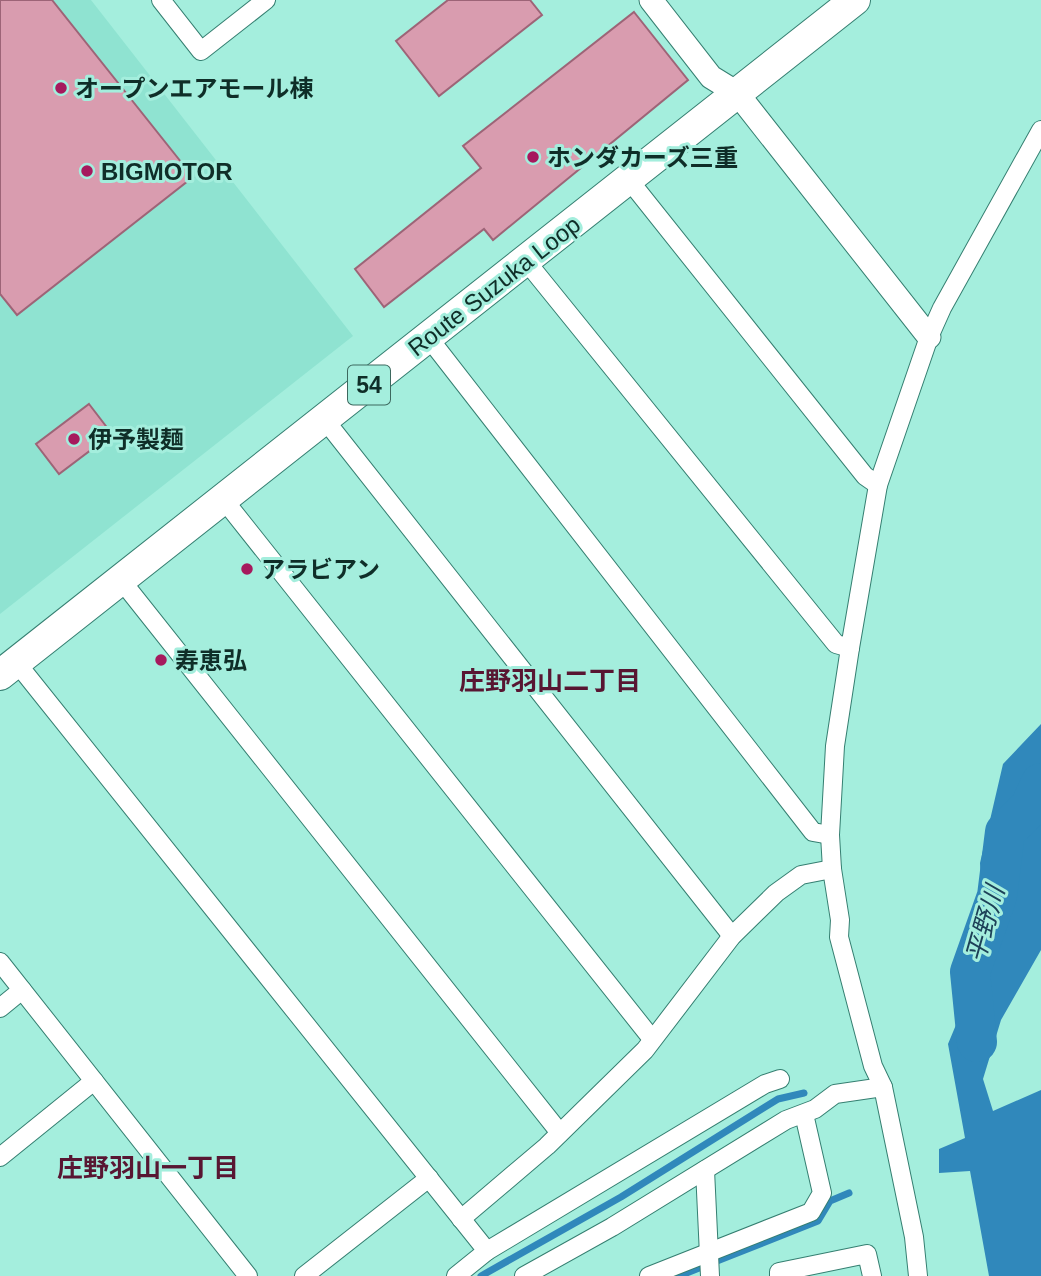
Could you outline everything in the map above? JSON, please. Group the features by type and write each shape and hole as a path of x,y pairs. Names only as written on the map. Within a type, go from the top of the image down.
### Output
{"main road":[{"name":"Route Suzuka Loop","path":"8,669 629,180 846,3"}],"street":[{"path":"161,0 201,51 266,0"},
{"path":"650,0 711,77 737,93 929,337"},
{"path":"918,1276 914,1237 883,1087 873,1066 839,937 840,920 830,835 835,746 878,485 929,337 942,308 1041,130"},
{"path":"629,180 865,476 878,485"},
{"path":"526,261 836,644 850,648"},
{"path":"428,337 813,832 830,835"},
{"path":"325,420 732,936"},
{"path":"224,500 652,1039"},
{"path":"121,580 560,1133"},
{"path":"8,669 487,1251"},
{"path":"461,1219 560,1133 652,1039 732,936 776,893 801,875 832,869"},
{"path":"0,962 248,1276"},
{"path":"0,1007 22,990"},
{"path":"456,1276 487,1251 765,1084 780,1079"},
{"path":"0,1157 94,1081"},
{"path":"524,1276 835,1094 883,1087"},
{"path":"649,1276 811,1212 822,1193 804,1114"},
{"path":"705,1170 710,1276"},
{"path":"304,1276 429,1178"},
{"path":"779,1276 779,1272 867,1254 872,1276"}],"shaded area":[{"path":"0,0 91,0 353,336 0,614"}],"water":[{"path":"1041,724 1041,950 1001,1020 983,1079 993,1111 1041,1090 1041,1276 989,1276 970,1171 939,1173 939,1149 965,1138 948,1044 986,953 980,863 1003,764"}],"building":[{"name":"オープンエアモール棟","path":"0,0 52,0 193,177 17,315 0,294"},
{"path":"448,0 530,0 542,15 439,96 396,41"},
{"name":"ホンダカーズ三重","path":"634,12 688,80 493,240 484,229 384,307 355,269 481,168 463,146"},
{"name":"伊予製麺","path":"89,404 112,434 59,474 36,444"}],"waterway":[{"name":"平野川","path":"977,1042 970,972 997,896 1005,832 1030,807 1041,783"},
{"path":"481,1276 621,1197 778,1099 804,1093"},
{"path":"679,1276 818,1221 830,1201 849,1193"}],"place":[{"name":"オープンエアモール棟","path":"61,88"},
{"name":"ホンダカーズ三重","path":"533,157"},
{"name":"BIGMOTOR","path":"87,171"},
{"name":"伊予製麺","path":"74,439"},
{"name":"アラビアン","path":"247,569"},
{"name":"寿恵弘","path":"161,660"}],"district":[{"name":"庄野羽山二丁目","path":"550,681"},
{"name":"庄野羽山一丁目","path":"148,1168"}]}
